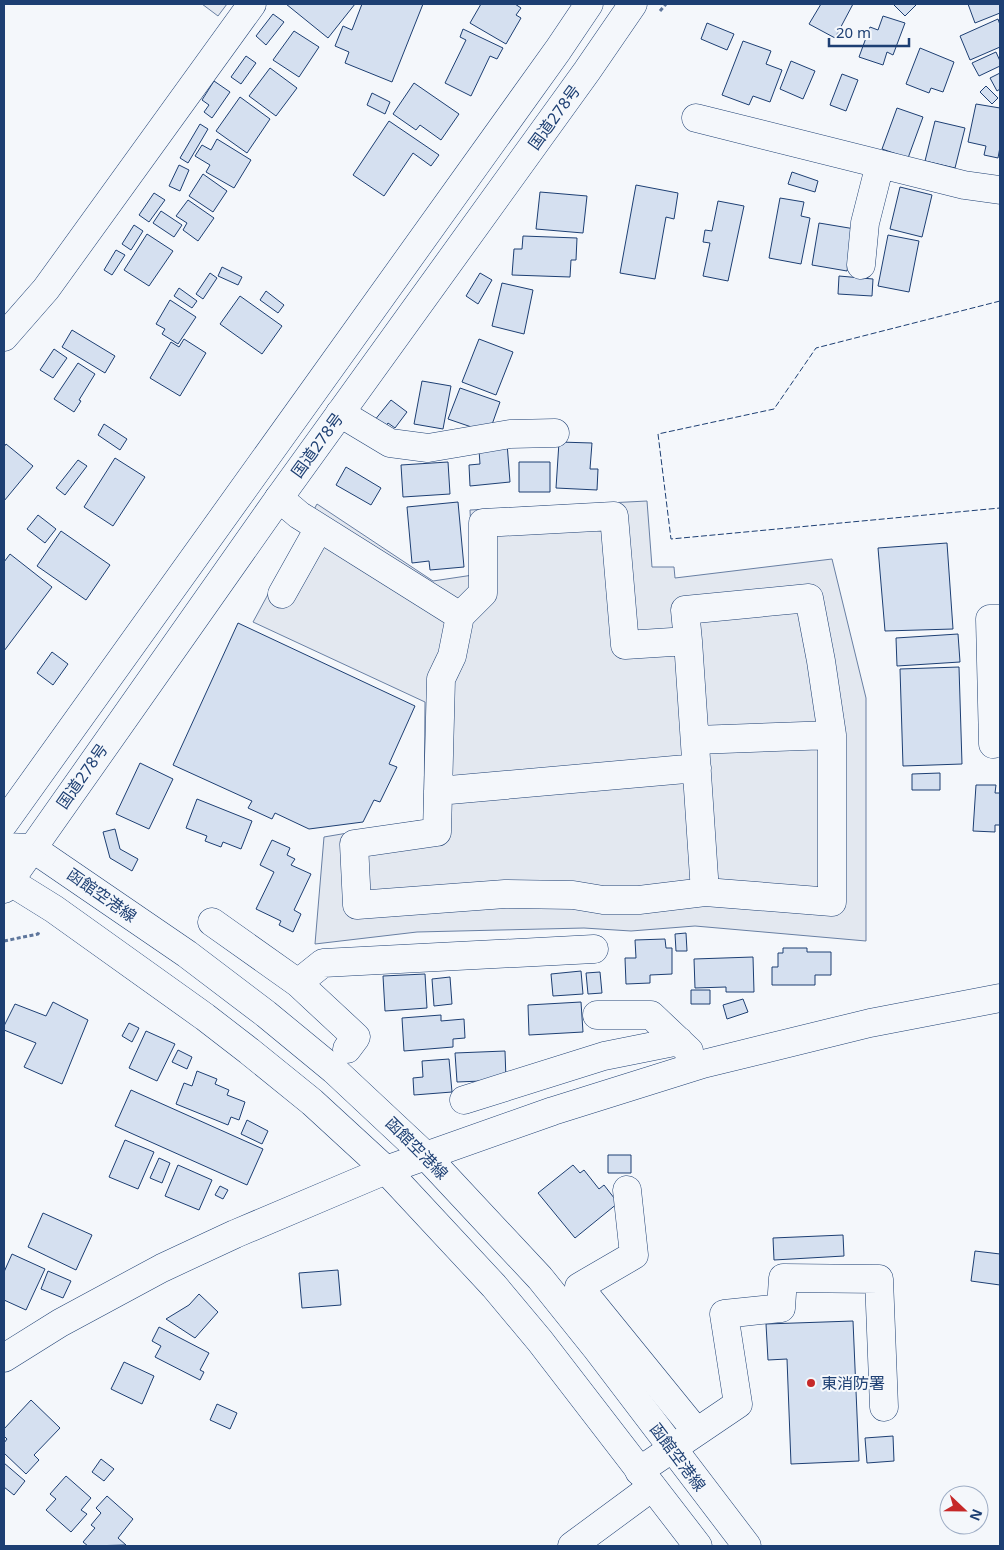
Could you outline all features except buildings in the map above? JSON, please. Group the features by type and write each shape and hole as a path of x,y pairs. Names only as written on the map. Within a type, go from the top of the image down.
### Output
{"main road":[{"path":"4,337 46,289 252,4"},
{"path":"4,824 589,4"},
{"name":"国道278号","path":"6,881 32,848 279,498 587,71 633,4"},
{"path":"696,118 964,186 1000,190"},
{"path":"861,264 864,222 880,164"},
{"path":"340,413 390,443 428,448 510,434 555,433"},
{"path":"279,498 319,528 460,616"},
{"path":"688,641 626,645 614,516 483,523 483,593 460,616 452,656 441,679 437,832 354,844 357,905 504,894 573,894 603,900 639,900 705,892 832,902 832,735 809,598 686,610 705,892"},
{"path":"282,594 319,528"},
{"path":"993,744 990,619 1000,619"},
{"path":"695,740 832,735"},
{"path":"438,791 697,768"},
{"path":"4,847 32,848"},
{"name":"函館空港線","path":"32,848 179,949 266,1014 334,1070 426,1156 540,1278 597,1349 747,1546"},
{"path":"6,881 54,910 205,1018 312,1102 386,1170 494,1286 540,1341 698,1546"},
{"path":"212,922 298,983 356,1037 347,1048"},
{"path":"298,983 323,963 594,949"},
{"path":"4,1358 60,1323 162,1268 235,1234 386,1170 553,1111 703,1064 870,1023 1000,998"},
{"path":"597,1015 651,1015 703,1064"},
{"path":"464,1100 604,1056 679,1041"},
{"path":"627,1190 634,1255 580,1287 696,1432"},
{"path":"572,1546 646,1479 671,1448 738,1404 724,1314 781,1308 783,1278 879,1279 884,1407"}],"shaded area":[{"path":"202,4 227,4 218,16"},
{"path":"647,501 652,567 674,567 675,578 832,559 866,698 866,941 695,926 631,931 584,928 417,932 315,944 324,837 424,820 425,702 253,622 317,504 433,581 473,575 470,510"}],"fence":[{"path":"1000,301 816,348 774,409 658,434 671,539 1000,508"}],"place":[{"name":"東消防署","path":"811,1383"}]}
